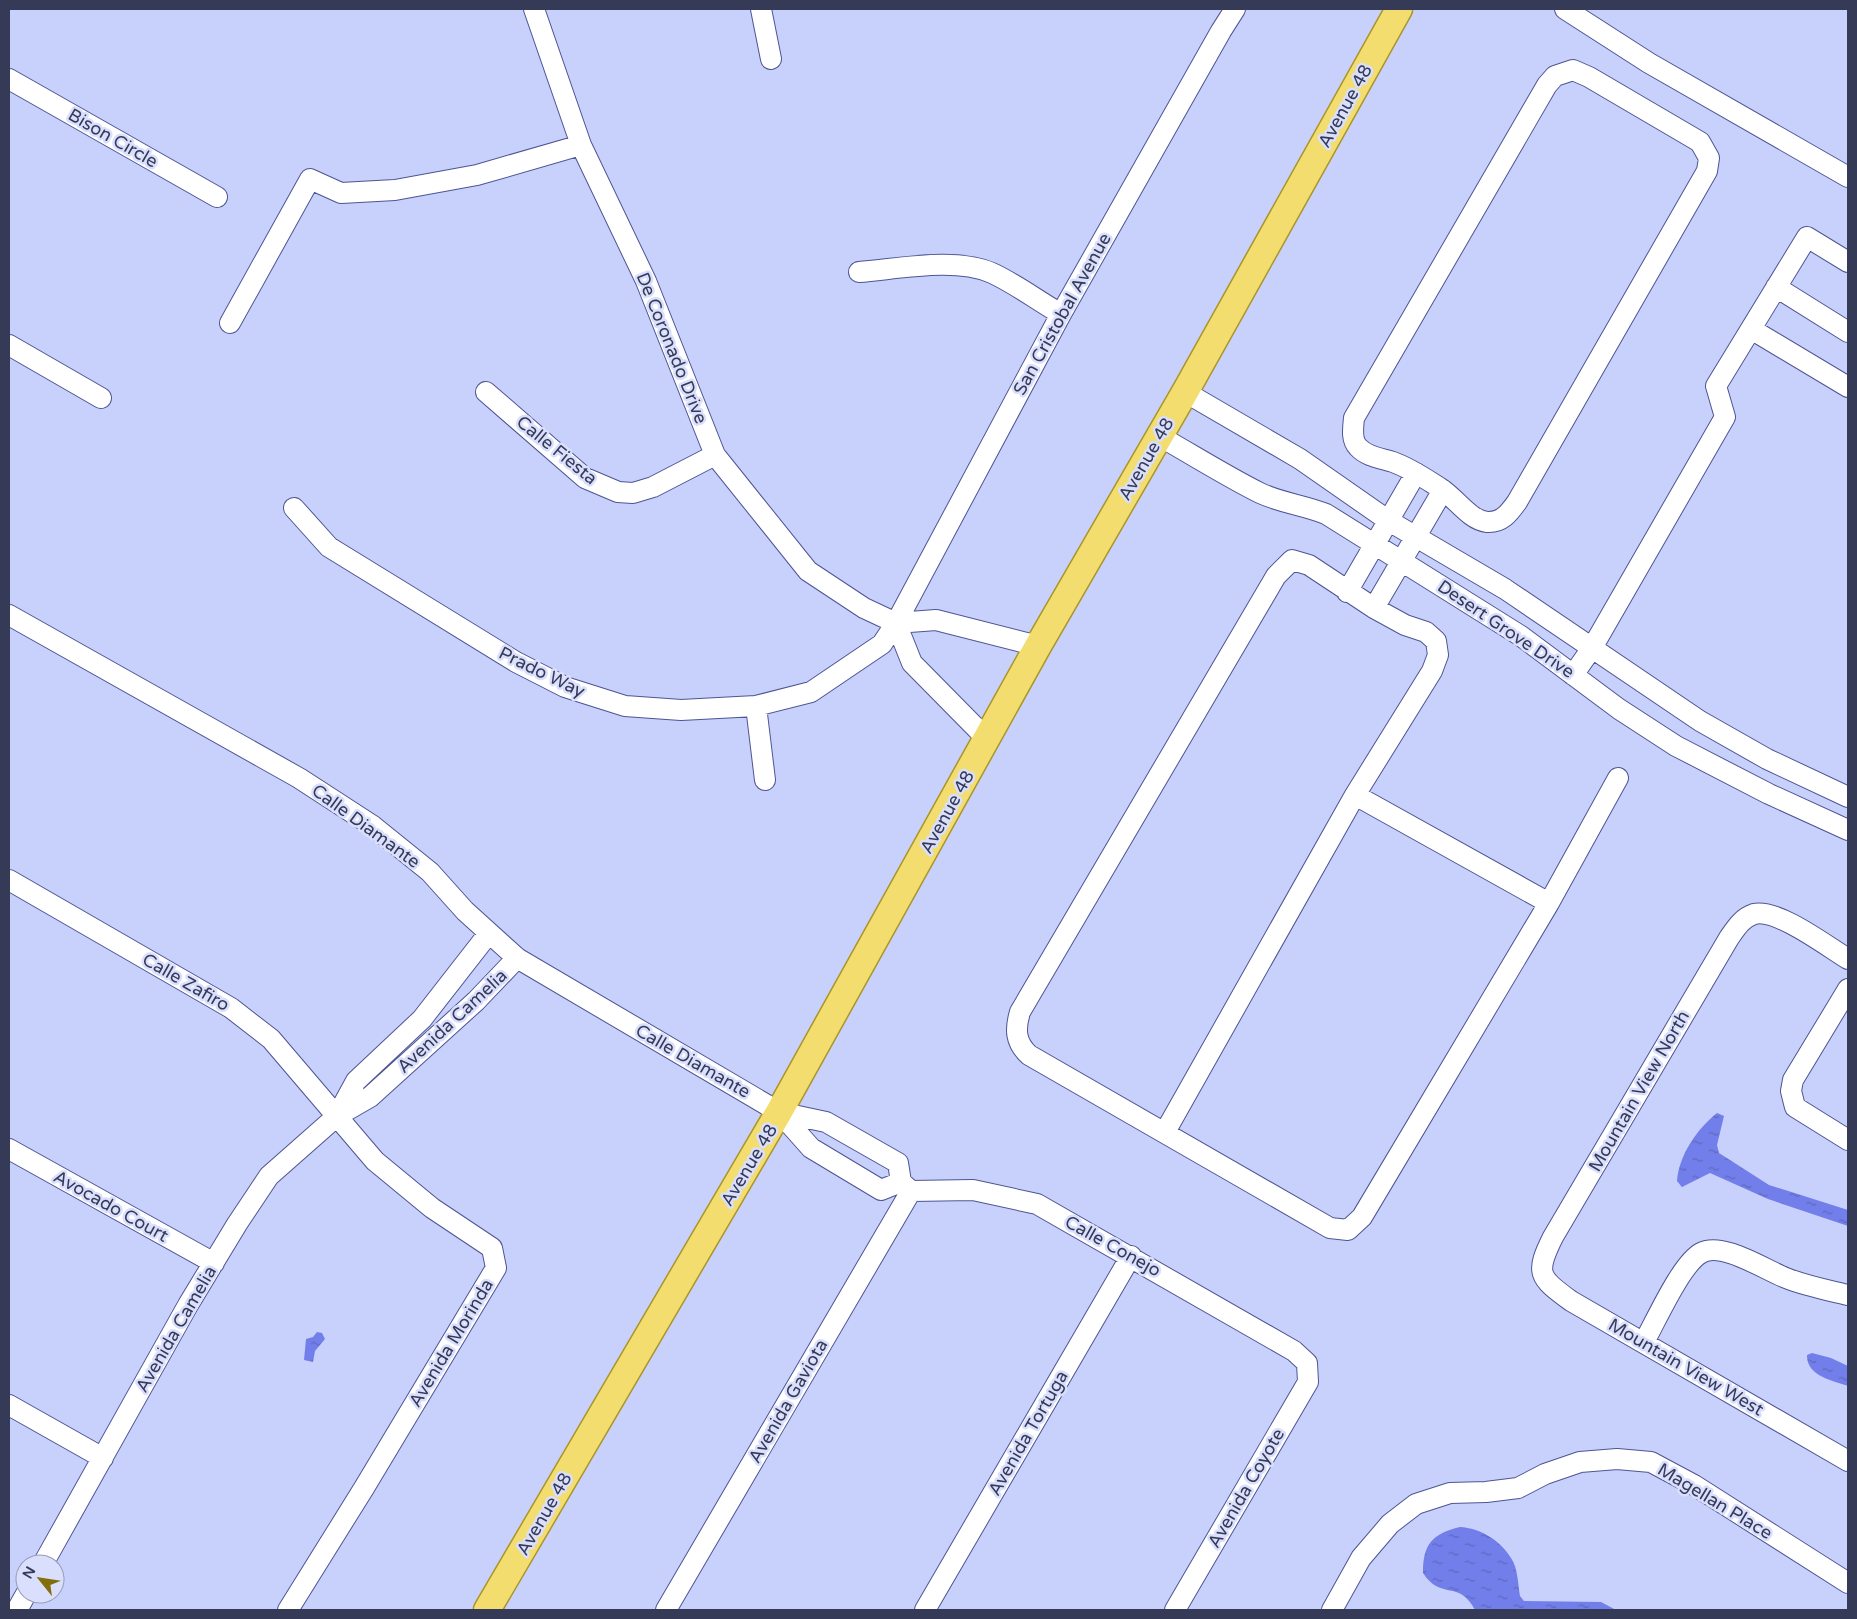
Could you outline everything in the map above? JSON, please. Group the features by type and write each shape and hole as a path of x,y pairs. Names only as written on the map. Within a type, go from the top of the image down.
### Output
{"main road":[{"name":"Avenue 48","path":"487,1610 779,1112 1038,646 1185,392 1399,9"}],"street":[{"name":"De Coronado Drive","path":"534,9 581,145 646,281 715,455 808,571 864,608 896,623 936,620 1038,646"},
{"path":"761,9 771,59"},
{"name":"San Cristobal Avenue","path":"896,623 1061,314 1235,9"},
{"path":"1565,9 1649,62 1848,177"},
{"path":"1573,70 1589,77 1700,142 1709,158 1707,171 1508,515 1500,520 1487,522 1476,519 1443,490 1416,473 1394,462 1363,452 1356,445 1353,437 1354,418 1547,85 1555,76 1573,70"},
{"name":"Bison Circle","path":"9,79 217,197"},
{"path":"230,323 310,179 341,193 395,190 477,176 581,145"},
{"path":"1573,675 1592,648 1725,417 1716,386 1807,237 1848,262"},
{"path":"859,272 943,265 970,267 991,273 1061,314"},
{"path":"1776,287 1848,332"},
{"path":"1750,329 1848,387"},
{"path":"9,345 101,398"},
{"name":"Calle Fiesta","path":"486,392 585,478 618,492 633,494 653,487 715,455"},
{"name":"Desert Grove Drive","path":"1185,392 1300,459 1389,521 1505,589 1700,721 1767,759 1848,797"},
{"name":"Desert Grove Drive","path":"1159,436 1261,493 1326,514 1402,560 1512,631 1619,709 1676,746 1768,794 1848,830"},
{"path":"1347,592 1416,473"},
{"path":"1326,514 1340,488"},
{"path":"1374,608 1443,490"},
{"name":"Prado Way","path":"294,508 329,547 516,662 565,688 595,698 648,709 756,706 811,692 882,644 896,623"},
{"path":"1165,1132 1355,795 1432,671 1438,655 1438,646 1432,636 1374,608 1299,561 1292,560 1276,576 1020,1012 1017,1034 1019,1042 1029,1055 1330,1228 1348,1230 1362,1217 1549,903 1618,778"},
{"name":"Calle Diamante","path":"9,615 299,778 373,826 430,872 465,911 517,958 779,1112"},
{"path":"896,623 912,663 987,739"},
{"path":"756,706 765,780"},
{"path":"1355,795 1549,903"},
{"name":"Calle Zafiro","path":"9,880 231,1008 271,1039 337,1116"},
{"name":"Mountain View North","path":"1541,1260 1729,938 1740,923 1755,914 1768,913 1848,960"},
{"name":"Avenida Camelia","path":"337,1116 356,1081 422,1019 490,933"},
{"name":"Avenida Camelia","path":"49,1554 214,1263 269,1176 337,1116 370,1097 454,1020 517,958"},
{"path":"1848,989 1801,1065 1793,1080 1791,1091 1796,1107 1848,1140"},
{"path":"436,1002 454,1020"},
{"path":"779,1112 826,1122 898,1163 906,1186"},
{"name":"Calle Conejo","path":"779,1112 811,1148 881,1190 906,1186 973,1190 1037,1204 1131,1256 1294,1352 1307,1363"},
{"name":"Avenida Morinda","path":"288,1610 496,1268 492,1248 432,1208 375,1161 337,1116"},
{"name":"Avocado Court","path":"9,1149 214,1263"},
{"name":"Avenida Gaviota","path":"666,1610 906,1186"},
{"path":"1644,1342 1683,1271 1702,1252 1712,1250 1728,1252 1785,1278 1848,1295"},
{"name":"Avenida Tortuga","path":"925,1610 1131,1256"},
{"name":"Mountain View West","path":"1541,1260 1540,1271 1546,1281 1558,1291 1848,1461"},
{"name":"Avenida Coyote","path":"1175,1610 1308,1382 1307,1363"},
{"path":"9,1405 103,1458"},
{"name":"Magellan Place","path":"1332,1610 1361,1558 1390,1524 1416,1504 1450,1493 1486,1492 1518,1488 1545,1474 1580,1462 1617,1459 1651,1462 1694,1485 1848,1583"}],"water":[{"path":"1717,1113 1724,1116 1717,1145 1719,1153 1769,1185 1848,1210 1848,1226 1768,1199 1710,1173 1682,1187 1677,1181 1678,1171 1685,1152 1696,1135"},
{"path":"317,1332 322,1333 325,1339 315,1351 313,1362 304,1360 306,1339 313,1337"},
{"path":"1812,1353 1831,1358 1848,1366 1848,1386 1828,1380 1816,1373 1808,1362 1807,1355"},
{"path":"1460,1527 1475,1530 1489,1536 1501,1546 1511,1558 1515,1567 1520,1596 1524,1601 1601,1602 1616,1610 1475,1610 1463,1595 1436,1586 1423,1573 1425,1555 1431,1542 1442,1533"}]}
